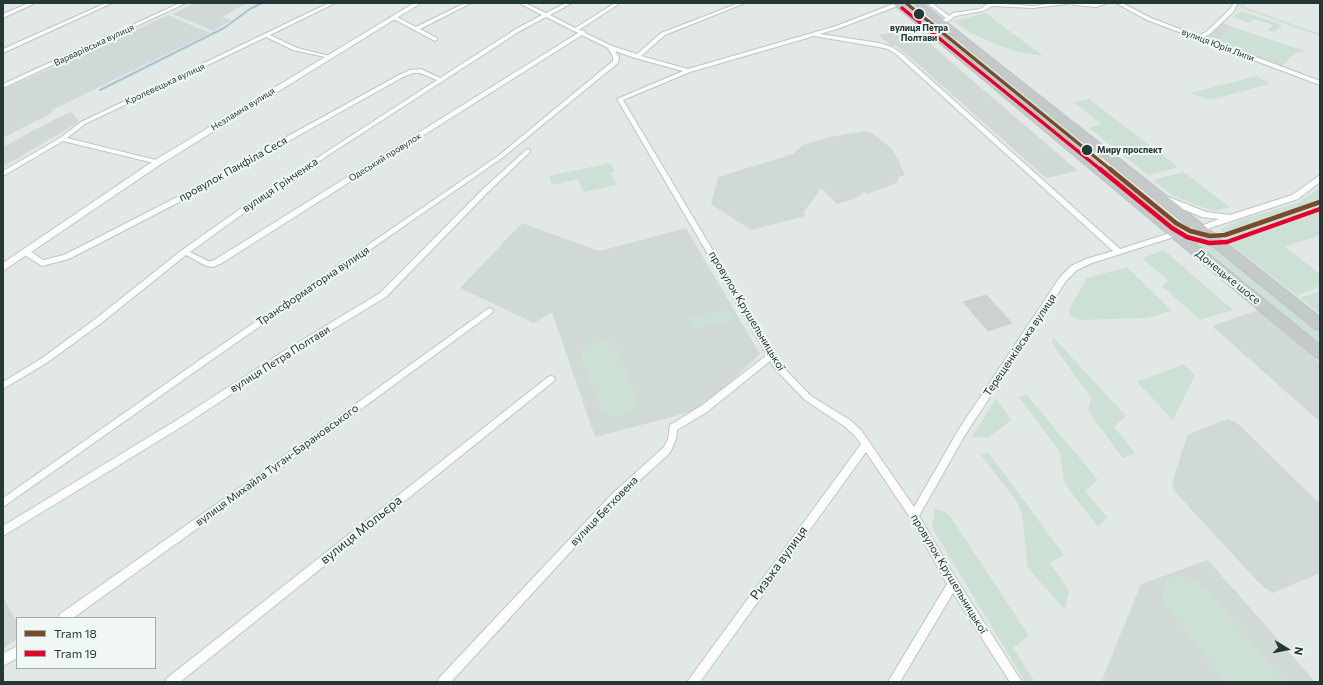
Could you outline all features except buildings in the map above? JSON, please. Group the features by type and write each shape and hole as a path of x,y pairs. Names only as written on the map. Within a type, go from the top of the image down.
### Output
{"highway":[{"name":"Донецьке шосе","path":"918,3 945,20 967,43 1320,325"},
{"name":"Донецьке шосе","path":"897,4 1320,353"},
{"path":"950,47 967,43"},
{"path":"1265,307 1289,300"}],"street":[{"path":"3,16 33,3"},
{"path":"3,51 110,3"},
{"name":"Варварівська вулиця","path":"3,86 184,3"},
{"name":"Кролевецька вулиця","path":"3,174 62,139 84,123 268,36 333,3"},
{"name":"Незламна вулиця","path":"3,268 158,162 328,56 418,3"},
{"path":"416,29 469,3"},
{"path":"521,3 583,32 610,47 637,57 688,72 813,35 897,4"},
{"name":"вулиця Грінченка","path":"3,386 45,360 90,327 185,252 255,202 545,14 570,3"},
{"path":"576,29 618,3"},
{"path":"637,57 663,34 743,3"},
{"name":"Донецьке шосе","path":"929,3 945,20"},
{"path":"945,20 953,15 982,10 991,3 1033,7 1067,3 1096,6 1106,3"},
{"name":"вулиця Юрія Липи","path":"1118,3 1149,18 1198,38 1320,82"},
{"path":"1198,38 1208,33 1232,11 1236,3"},
{"path":"393,17 435,39"},
{"name":"Одеський провулок","path":"185,252 206,263 213,264 219,261 583,32"},
{"path":"813,35 879,45 890,48 899,54 1119,252"},
{"path":"268,36 296,49 328,56"},
{"path":"610,47 616,57 616,62"},
{"name":"Трансформаторна вулиця","path":"3,503 207,359 500,157 616,62 629,54"},
{"name":"провулок Панфіла Сеся","path":"26,252 42,263 66,257 183,197 401,76 412,72 421,71 441,80"},
{"name":"провулок Крушельницької","path":"688,72 620,99 779,368 808,398 847,423 866,444 914,516 953,584 1016,682"},
{"path":"62,139 158,162"},
{"name":"вулиця Петра Полтави","path":"3,531 188,418 287,353 383,295 485,191 528,152"},
{"path":"1205,232 1204,228 1207,226 1295,196 1320,178"},
{"path":"1162,198 1205,215 1218,217 1237,216"},
{"name":"Терещенківська вулиця","path":"914,516 962,432 1063,279 1074,268 1176,234"},
{"name":"вулиця Михайла Туган-Барановського","path":"65,617 489,311"},
{"name":"вулиця Бетховена","path":"443,682 615,497 667,450 672,439 673,428 704,409 772,355"},
{"name":"вулиця Мольєра","path":"171,682 551,379"},
{"name":"Ризька вулиця","path":"693,682 866,444"},
{"path":"894,682 953,584"},
{"path":"3,661 16,652"}],"shaded area":[{"path":"195,3 247,3 222,17 232,20 213,31 172,14"},
{"path":"168,15 210,33 52,110 53,112 3,138 3,90"},
{"path":"1223,23 1233,27 1218,40 1208,36"},
{"path":"910,29 921,36 1078,171 1046,178 912,59 895,45 892,46 878,35"},
{"path":"72,112 79,122 3,167 3,147 59,117"},
{"path":"865,131 872,133 891,148 898,159 905,175 899,177 897,183 867,194 864,192 855,199 837,204 821,188 804,212 805,216 751,230 711,204 718,177 793,154 803,145 829,137"},
{"path":"522,223 599,251 686,228 760,354 702,409 595,437 552,312 534,323 460,288"},
{"path":"1258,310 1320,363 1320,422 1212,326"},
{"path":"1227,419 1236,422 1320,504 1320,573 1273,593 1263,587 1175,492 1172,484 1187,435"},
{"path":"1208,560 1315,682 1101,682 1141,584"},
{"path":"3,597 16,620 16,640 3,649"}],"green space":[{"path":"1241,3 1246,4 1244,7 1320,34 1320,36 1237,5"},
{"path":"916,7 957,38 956,41 947,41 908,9 911,8 926,21 932,20"},
{"path":"1241,11 1282,25 1274,32 1268,30 1273,25 1254,19 1249,23 1233,17"},
{"path":"986,13 1043,56 1018,52 995,44 969,32 953,21"},
{"path":"1233,27 1305,51 1295,53 1281,67 1207,39 1208,36 1218,40"},
{"path":"963,47 968,48 1105,157 1101,158 1079,140 1073,141 1095,160 1094,161 959,50"},
{"path":"1257,76 1270,84 1210,100 1190,93"},
{"path":"1089,99 1178,167 1148,175 1089,128 1101,124 1073,102"},
{"path":"610,163 615,171 611,172 617,185 584,192 578,180 589,177 552,185 549,176"},
{"path":"1184,172 1230,207 1215,211 1201,207 1172,195 1153,180"},
{"path":"1320,188 1320,235 1285,247 1320,274 1320,286 1297,296 1224,239 1221,229 1240,220 1297,203"},
{"path":"1173,224 1186,232 1201,236 1320,331 1320,346 1171,225"},
{"path":"1164,250 1233,310 1200,320 1162,286 1168,280 1142,258"},
{"path":"1127,267 1172,311 1146,318 1080,320 1070,316 1070,308 1087,278"},
{"path":"1320,291 1320,314 1300,298"},
{"path":"727,309 733,319 695,330 689,319"},
{"path":"1053,337 1126,416 1114,427 1135,453 1123,458 1088,411 1091,398 1052,343"},
{"path":"604,340 612,343 617,349 636,395 635,407 623,415 609,415 602,409 582,359 582,351 587,345 595,341"},
{"path":"1184,364 1195,375 1173,420 1137,382"},
{"path":"1026,394 1098,480 1085,491 1107,517 1098,527 1064,483 1060,452 1019,397"},
{"path":"996,398 1011,420 988,438 972,437"},
{"path":"989,453 1064,555 1050,563 1069,591 1065,610 1028,568 1022,514 1017,502 981,455"},
{"path":"935,509 946,512 952,519 1029,636 1013,648 1035,682 1025,682 932,528"},
{"path":"1176,576 1190,579 1205,587 1285,682 1226,682 1165,605 1161,591 1162,586 1170,578"}],"waterway":[{"path":"100,90 224,28 250,9 262,3"}],"tram line":[{"name":"18","path":"906,3 1176,223 1190,231 1210,236 1225,235 1320,202"},
{"name":"19","path":"902,8 1172,228 1187,237 1209,243 1227,242 1320,209"}],"place":[{"name":"вулиця Петра Полтави","path":"919,14"},
{"name":"Миру проспект","path":"1087,150"}]}
